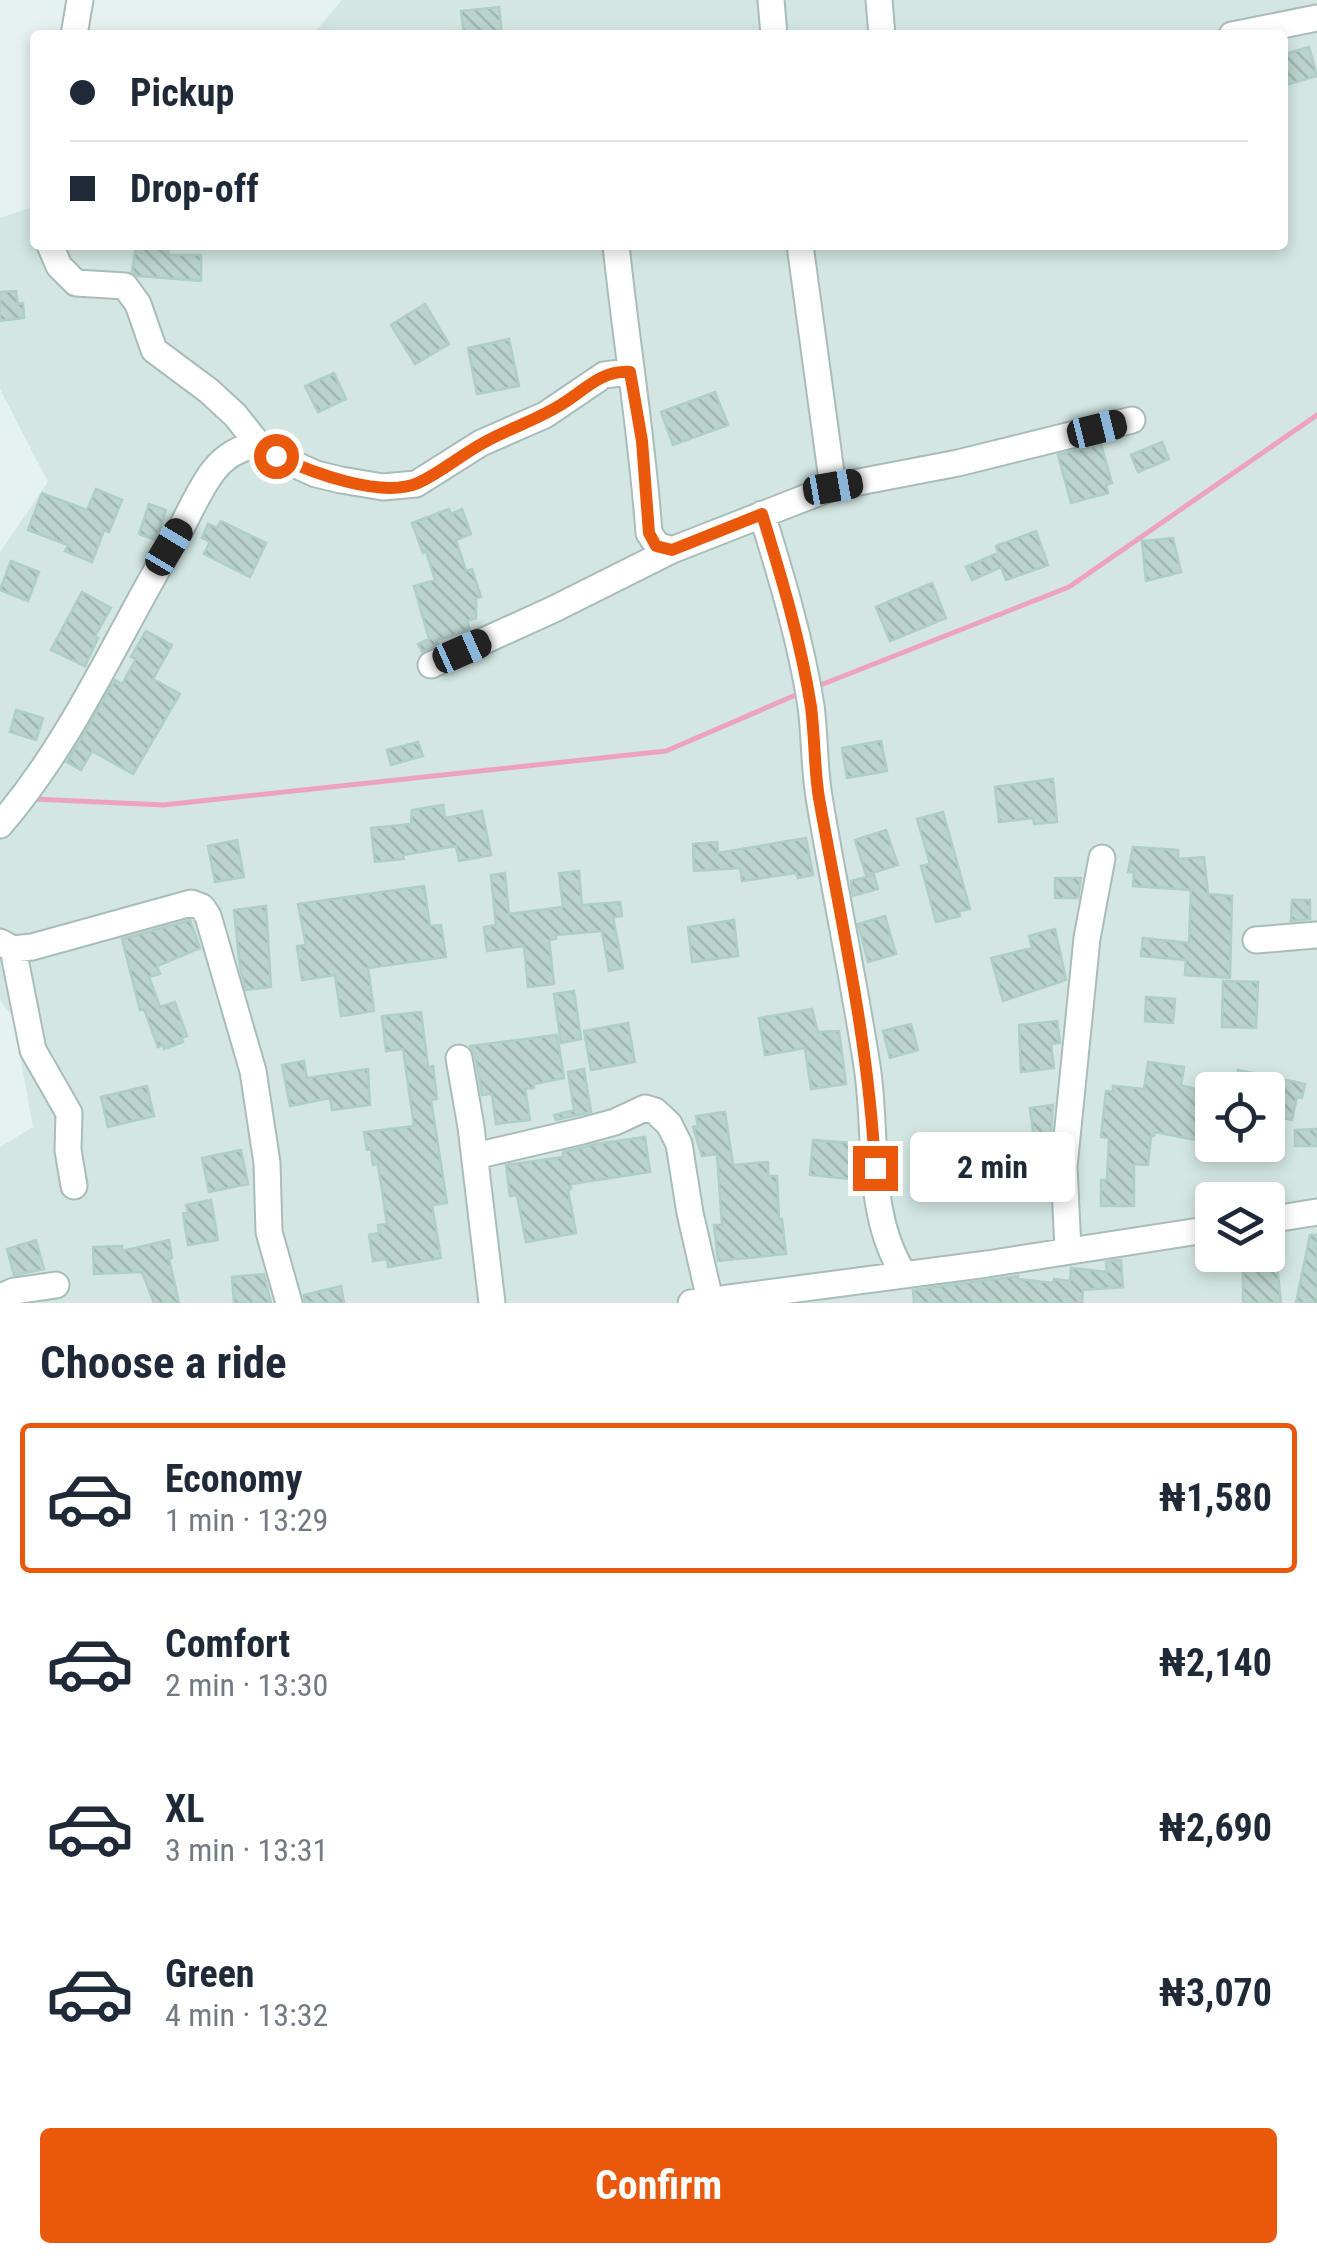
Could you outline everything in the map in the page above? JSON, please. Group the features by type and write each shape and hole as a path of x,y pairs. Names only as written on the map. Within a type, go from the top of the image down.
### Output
{"street":[{"path":"75,30 80,0"},
{"path":"772,0 774,30"},
{"path":"879,0 882,30"},
{"path":"1257,30 1317,18"},
{"path":"52,250 58,266 76,283 125,286 138,304 154,350 209,391 260,445 316,474 399,487 416,484 481,443 545,415 604,374 630,372"},
{"path":"617,250 642,441 649,533 656,546 672,550"},
{"path":"801,250 833,487"},
{"path":"431,665 554,610 672,550 833,487 958,463 1132,420"},
{"path":"0,826 65,738 215,468 242,446 260,445"},
{"path":"762,514 783,584 810,705 818,794 854,974 868,1070 883,1236 904,1273"},
{"path":"1068,1249 1064,1167 1086,938 1102,858"},
{"path":"74,1186 68,1150 69,1113 33,1050 7,946 191,903 202,907 208,916 253,1071 267,1163 270,1232 289,1303"},
{"path":"1256,940 1317,935"},
{"path":"459,1058 492,1303"},
{"path":"474,1156 599,1126 645,1108 655,1111 669,1124 680,1144 700,1302 986,1264 1195,1230"},
{"path":"1285,1217 1317,1212"},
{"path":"0,1296 56,1285"}],"shaded area":[{"path":"342,0 1317,0 1317,1303 0,1303 0,1147 33,1127 13,1017 0,1000 0,552 48,482 0,389 0,218 30,208 30,250 1288,250 1288,30 316,30"}],"building":[{"path":"499,7 501,30 463,30 461,11"},
{"path":"1309,47 1317,76 1288,84 1288,53"},
{"path":"135,250 201,255 201,281 138,276 132,272"},
{"path":"16,291 18,304 23,303 24,318 0,321 0,292"},
{"path":"425,304 449,344 415,364 391,325"},
{"path":"509,339 519,386 477,394 468,348"},
{"path":"334,373 346,399 318,412 305,386"},
{"path":"715,392 728,425 673,445 661,412"},
{"path":"1162,442 1169,459 1138,472 1131,455"},
{"path":"1101,444 1112,483 1106,485 1108,493 1071,503 1058,455"},
{"path":"96,489 122,500 109,532 104,530 92,562 65,551 68,545 28,530 42,493 87,510"},
{"path":"149,504 166,510 156,540 139,534"},
{"path":"449,509 451,514 462,509 471,534 456,540 466,571 472,569 481,597 476,598 476,618 467,621 470,630 436,640 438,644 422,652 418,644 429,639 414,586 435,580 412,523"},
{"path":"221,521 266,543 250,577 204,554 210,542 202,538 208,524 217,528"},
{"path":"1036,531 1048,565 1006,580 1001,567 972,580 966,567 998,553 996,546"},
{"path":"1173,538 1181,572 1146,581 1142,541"},
{"path":"11,561 39,572 28,601 0,590"},
{"path":"932,583 946,618 890,641 876,607"},
{"path":"82,592 111,608 95,636 98,638 85,666 51,650"},
{"path":"146,631 172,645 153,679 180,694 133,774 92,751 81,770 67,762 115,680 122,684"},
{"path":"16,710 43,718 36,740 10,732"},
{"path":"881,741 887,771 847,778 842,748"},
{"path":"418,742 423,756 391,765 387,750"},
{"path":"1053,779 1057,822 1034,824 1033,818 999,822 995,787"},
{"path":"443,805 445,818 482,811 491,855 459,861 456,846 375,862 371,828 411,824 412,810"},
{"path":"943,812 970,909 936,922 921,866 930,864 917,819"},
{"path":"886,830 898,865 866,875 855,840"},
{"path":"806,838 813,875 798,878 796,873 742,881 740,868 694,871 693,844 717,842 718,853"},
{"path":"237,840 244,877 215,882 208,846"},
{"path":"1133,847 1178,850 1178,859 1204,857 1208,894 1232,896 1230,978 1185,975 1186,960 1141,956 1143,938 1189,943 1191,890 1133,886 1134,872 1128,872"},
{"path":"579,871 582,905 620,902 622,916 613,917 623,968 609,971 602,931 556,935 556,939 549,940 554,984 528,987 524,946 487,951 484,927 496,925 491,875 505,873 509,914 563,907 559,873"},
{"path":"874,875 878,889 853,896 851,881"},
{"path":"1055,878 1081,878 1078,898 1055,898"},
{"path":"424,886 430,926 441,925 446,957 368,968 374,1011 341,1016 335,975 302,980 297,946 306,945 298,904"},
{"path":"1292,900 1310,900 1310,919 1291,921"},
{"path":"266,906 271,987 246,990 234,910"},
{"path":"885,916 896,954 868,962 858,924"},
{"path":"190,920 200,948 157,966 160,974 149,977 160,1007 175,1002 187,1036 181,1038 183,1042 164,1049 163,1045 158,1047 144,1009 140,1010 122,939"},
{"path":"734,920 738,956 692,962 688,927"},
{"path":"1055,929 1066,980 1003,1001 991,958 1032,948 1029,936"},
{"path":"1223,981 1258,982 1256,1028 1222,1027"},
{"path":"574,991 581,1039 561,1043 554,994"},
{"path":"1146,997 1175,999 1173,1023 1145,1021"},
{"path":"812,1009 818,1032 839,1031 846,1084 811,1089 805,1048 765,1055 759,1018"},
{"path":"421,1012 428,1067 433,1066 437,1099 431,1100 447,1203 432,1205 441,1258 388,1267 387,1259 373,1261 369,1235 379,1233 378,1225 387,1224 378,1164 373,1165 364,1132 414,1126 403,1049 386,1051 382,1016"},
{"path":"1057,1021 1060,1043 1051,1044 1054,1068 1021,1072 1019,1025"},
{"path":"628,1023 635,1062 591,1070 584,1031"},
{"path":"911,1024 918,1050 890,1058 883,1031"},
{"path":"557,1035 564,1078 525,1089 530,1120 496,1124 492,1094 482,1095 470,1046"},
{"path":"304,1061 307,1078 368,1069 370,1105 332,1110 330,1098 290,1106 282,1065"},
{"path":"1148,1062 1184,1067 1181,1085 1195,1089 1195,1140 1155,1132 1151,1136 1148,1165 1134,1164 1134,1206 1101,1206 1101,1180 1107,1180 1109,1138 1101,1137 1106,1091 1113,1092 1113,1086 1144,1089"},
{"path":"584,1069 591,1112 556,1120 554,1115 574,1110 568,1072"},
{"path":"1285,1080 1305,1084 1302,1098 1297,1097 1292,1120 1285,1119"},
{"path":"147,1086 154,1116 108,1127 101,1097"},
{"path":"1053,1105 1050,1144 1035,1146 1030,1108"},
{"path":"725,1112 733,1165 768,1162 768,1176 777,1176 786,1254 718,1261 714,1225 722,1225 717,1154 702,1156 693,1127 698,1126 696,1116"},
{"path":"1317,1129 1317,1146 1295,1146 1295,1130"},
{"path":"645,1137 650,1172 571,1184 568,1190 576,1233 526,1242 517,1195 510,1196 506,1165 563,1157 563,1152"},
{"path":"813,1140 852,1143 849,1179 810,1175"},
{"path":"241,1150 248,1184 209,1192 202,1158"},
{"path":"211,1200 218,1240 188,1245 183,1213 188,1212 186,1205"},
{"path":"1310,1235 1317,1235 1317,1303 1296,1303"},
{"path":"36,1240 44,1269 14,1275 7,1249"},
{"path":"169,1240 179,1303 154,1303 142,1272 94,1274 93,1247 122,1246 122,1251"},
{"path":"1121,1260 1123,1287 1083,1290 1082,1303 914,1303 913,1290 1018,1276 1053,1283 1054,1279 1070,1281 1071,1268 1107,1272 1106,1262"},
{"path":"1243,1272 1278,1272 1281,1303 1243,1303"},
{"path":"264,1274 271,1303 234,1303 232,1277"},
{"path":"341,1286 344,1303 305,1303 304,1295"}],"waterway":[{"path":"818,686 1069,587 1317,415"},
{"path":"34,799 163,805 666,751 798,694"}],"route":[{"path":"276,456 316,474 342,480 383,487 416,484 481,443 545,415 604,374 630,372 642,441 649,533 656,546 672,550 762,514 783,584 810,705 818,794 854,974 868,1070 875,1168"}]}
